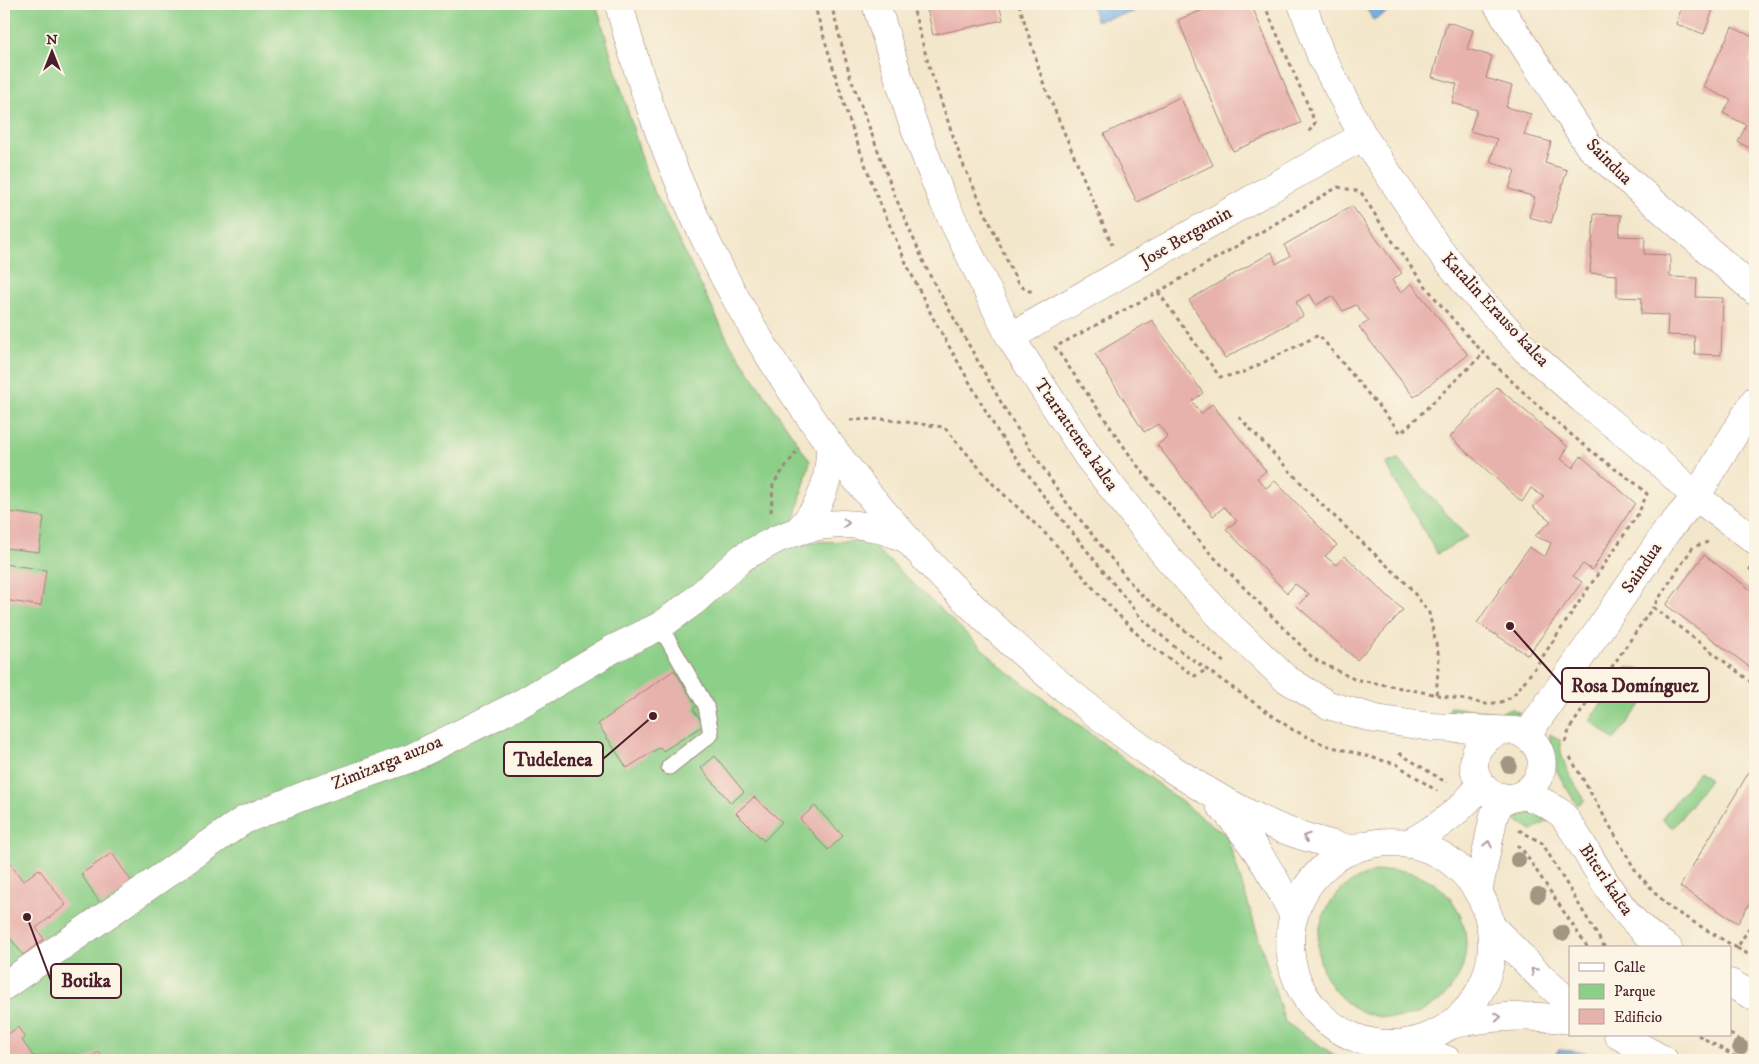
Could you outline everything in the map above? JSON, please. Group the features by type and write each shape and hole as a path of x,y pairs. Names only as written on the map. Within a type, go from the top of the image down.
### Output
{"street":[{"path":"619,4 649,104 673,169 701,232 732,294 767,354 830,448 904,538 980,615 1039,668 1125,735 1207,792 1278,827 1354,850"},
{"name":"Ttarrattenea kalea","path":"876,4 911,118 941,196 1010,337 1088,457 1167,557 1223,619 1285,678 1320,701 1351,713 1431,727 1498,732"},
{"name":"Katalin Erauso kalea","path":"1302,4 1321,56 1363,136 1437,247 1484,304 1526,350 1582,399 1655,458 1696,497 1755,540"},
{"name":"Saindua","path":"1496,4 1589,146 1755,291"},
{"name":"Jose Bergamin","path":"1010,337 1363,136"},
{"name":"Saindua","path":"1526,735 1667,531 1696,497 1755,400"},
{"path":"788,535 809,520 824,492 828,478 830,448"},
{"path":"788,535 835,523 853,523 879,528 904,538"},
{"name":"Zimizarga auzoa","path":"4,986 244,820 311,793 411,758 520,704 613,649 660,626 693,602 744,557 788,535"},
{"name":"Ttarrattenea kalea","path":"1431,727 1456,741 1495,785"},
{"path":"1407,844 1432,832 1471,799 1495,785 1535,784 1540,775 1542,764 1540,753 1535,743 1526,735 1517,731 1498,732 1482,743 1476,752 1495,785 1494,815 1478,892"},
{"name":"Biteri kalea","path":"1542,764 1571,827"},
{"name":"Biteri kalea","path":"1495,785 1536,798 1549,804 1562,814 1630,918 1656,941 1665,946"},
{"path":"1207,792 1233,819 1257,850 1294,916"},
{"path":"1392,1044 1415,1041 1434,1035 1450,1026 1467,1010 1480,992 1489,971 1492,949 1491,926 1478,892 1465,874 1448,860 1428,850 1407,844 1389,842 1354,850 1333,861 1316,876 1303,895 1294,916 1290,939 1292,962 1299,984 1311,1005 1327,1021 1347,1034 1369,1042 1416,1049 1447,1060"},
{"path":"1491,926 1543,979 1569,1002"},
{"path":"1732,984 1755,997"},
{"path":"1450,1026 1500,1017 1542,1017 1569,1020"},
{"path":"1620,1036 1664,1060"}],"lane":[{"path":"660,626 706,706 712,734 669,767"}],"path":[{"path":"912,4 928,63 962,162 1017,282 1027,291 1035,291"},
{"path":"1019,4 1044,85 1112,244"},
{"path":"1264,4 1315,123 1307,135"},
{"path":"1338,187 1361,192 1392,243 1440,306 1483,354 1553,419 1612,467 1636,482 1647,494 1638,514 1595,579 1535,668 1512,697 1501,702 1486,704 1354,679 1314,658 1207,550 1136,464 1055,347 1158,292 1338,187"},
{"path":"1103,250 1120,240"},
{"path":"1158,292 1220,376 1240,374 1319,335 1401,433 1483,354"},
{"path":"1239,417 1319,502 1408,586 1429,613 1439,657 1436,696"},
{"path":"850,420 882,418 944,426 994,485 1051,539 1101,597 1146,644 1195,676 1208,669"},
{"path":"788,535 770,507 773,484 796,452"},
{"path":"1565,748 1565,740 1570,728 1693,547 1707,541 1714,543"},
{"path":"1653,607 1755,685"},
{"path":"1568,754 1598,810 1637,873 1670,908 1755,958"},
{"path":"1424,767 1448,784"},
{"path":"1513,826 1542,843 1604,946"},
{"path":"1738,948 1755,918"},
{"path":"1732,1035 1755,1048"},
{"path":"1700,1036 1741,1060"}],"green space":[{"path":"4,4 596,4 648,179 729,342 810,461 789,542 868,541 1003,668 1227,836 1285,1022 1342,1060 4,1060"},
{"path":"1398,459 1467,537 1437,554 1386,464"},
{"path":"1626,667 1652,673 1653,689 1614,740 1590,720"},
{"path":"1450,707 1500,713 1511,708 1520,713 1504,721 1448,715"},
{"path":"1550,734 1560,740 1565,764 1585,800 1577,805 1554,763 1551,754"},
{"path":"1699,771 1710,779 1673,828 1662,819"},
{"path":"1521,808 1551,819 1532,831 1509,815"},
{"path":"1392,870 1420,875 1433,882 1444,892 1454,903 1461,916 1466,944 1461,972 1454,985 1444,996 1433,1006 1420,1013 1392,1018 1364,1013 1351,1006 1340,996 1330,985 1323,972 1318,944 1323,916 1330,903 1340,892 1351,882 1364,875"}],"water":[{"path":"1091,4 1132,4 1134,12 1096,21"},
{"path":"1364,4 1402,4 1373,20"},
{"path":"1558,1050 1585,1052 1600,1060 1553,1060"}],"building":[{"path":"926,4 999,4 1003,20 933,35"},
{"path":"1218,4 1251,4 1301,123 1233,151 1178,20"},
{"path":"1683,4 1715,4 1704,34 1676,24"},
{"path":"1447,22 1473,30 1467,49 1492,56 1486,78 1512,86 1506,107 1531,114 1524,135 1551,142 1545,163 1567,170 1551,223 1529,217 1535,197 1509,189 1515,170 1490,162 1497,139 1470,131 1477,110 1452,103 1457,84 1432,77"},
{"path":"1732,27 1755,38 1755,49 1749,61 1755,64 1755,151 1738,142 1746,125 1723,113 1731,100 1703,87"},
{"path":"1180,97 1213,165 1137,202 1104,134"},
{"path":"1352,206 1402,273 1392,280 1401,293 1411,283 1468,355 1414,397 1359,327 1369,321 1356,305 1343,311 1332,296 1316,305 1310,294 1296,302 1303,316 1225,358 1189,300 1272,252 1276,264 1290,256 1284,245"},
{"path":"1594,214 1621,215 1619,236 1645,237 1644,254 1670,255 1670,277 1697,278 1696,297 1723,298 1721,355 1695,354 1694,336 1667,335 1668,315 1641,314 1642,298 1617,297 1617,275 1590,273"},
{"path":"1152,320 1203,393 1192,401 1201,414 1212,404 1266,471 1257,478 1266,488 1275,481 1337,545 1325,556 1336,565 1345,556 1403,610 1357,660 1297,606 1309,594 1295,584 1287,593 1226,529 1237,521 1224,507 1213,516 1157,445 1168,437 1158,424 1144,432 1095,354"},
{"path":"1497,387 1568,447 1561,459 1573,468 1581,456 1635,503 1592,570 1583,564 1573,576 1582,582 1528,655 1477,623 1529,547 1545,557 1551,543 1535,536 1551,521 1533,507 1544,497 1531,488 1522,502 1450,437"},
{"path":"4,511 44,517 39,552 4,548"},
{"path":"1704,555 1755,593 1755,671 1666,605"},
{"path":"4,564 46,570 41,606 4,600"},
{"path":"674,670 697,706 693,709 704,725 663,751 660,747 627,768 598,724"},
{"path":"715,756 744,792 731,803 701,768"},
{"path":"1755,762 1755,894 1738,923 1680,887"},
{"path":"754,797 782,822 764,841 736,813"},
{"path":"815,806 843,836 828,850 800,819"},
{"path":"112,853 134,885 102,906 81,874"},
{"path":"4,855 23,881 39,869 66,905 36,928 44,939 23,955 4,930"},
{"path":"18,1027 25,1038 22,1040 35,1059 33,1060 4,1060 4,1037"},
{"path":"99,1052 104,1060 84,1060"}],"place":[{"name":"Rosa Domínguez","path":"1510,626"},
{"name":"Tudelenea","path":"653,716"},
{"name":"Botika","path":"27,917"}]}
